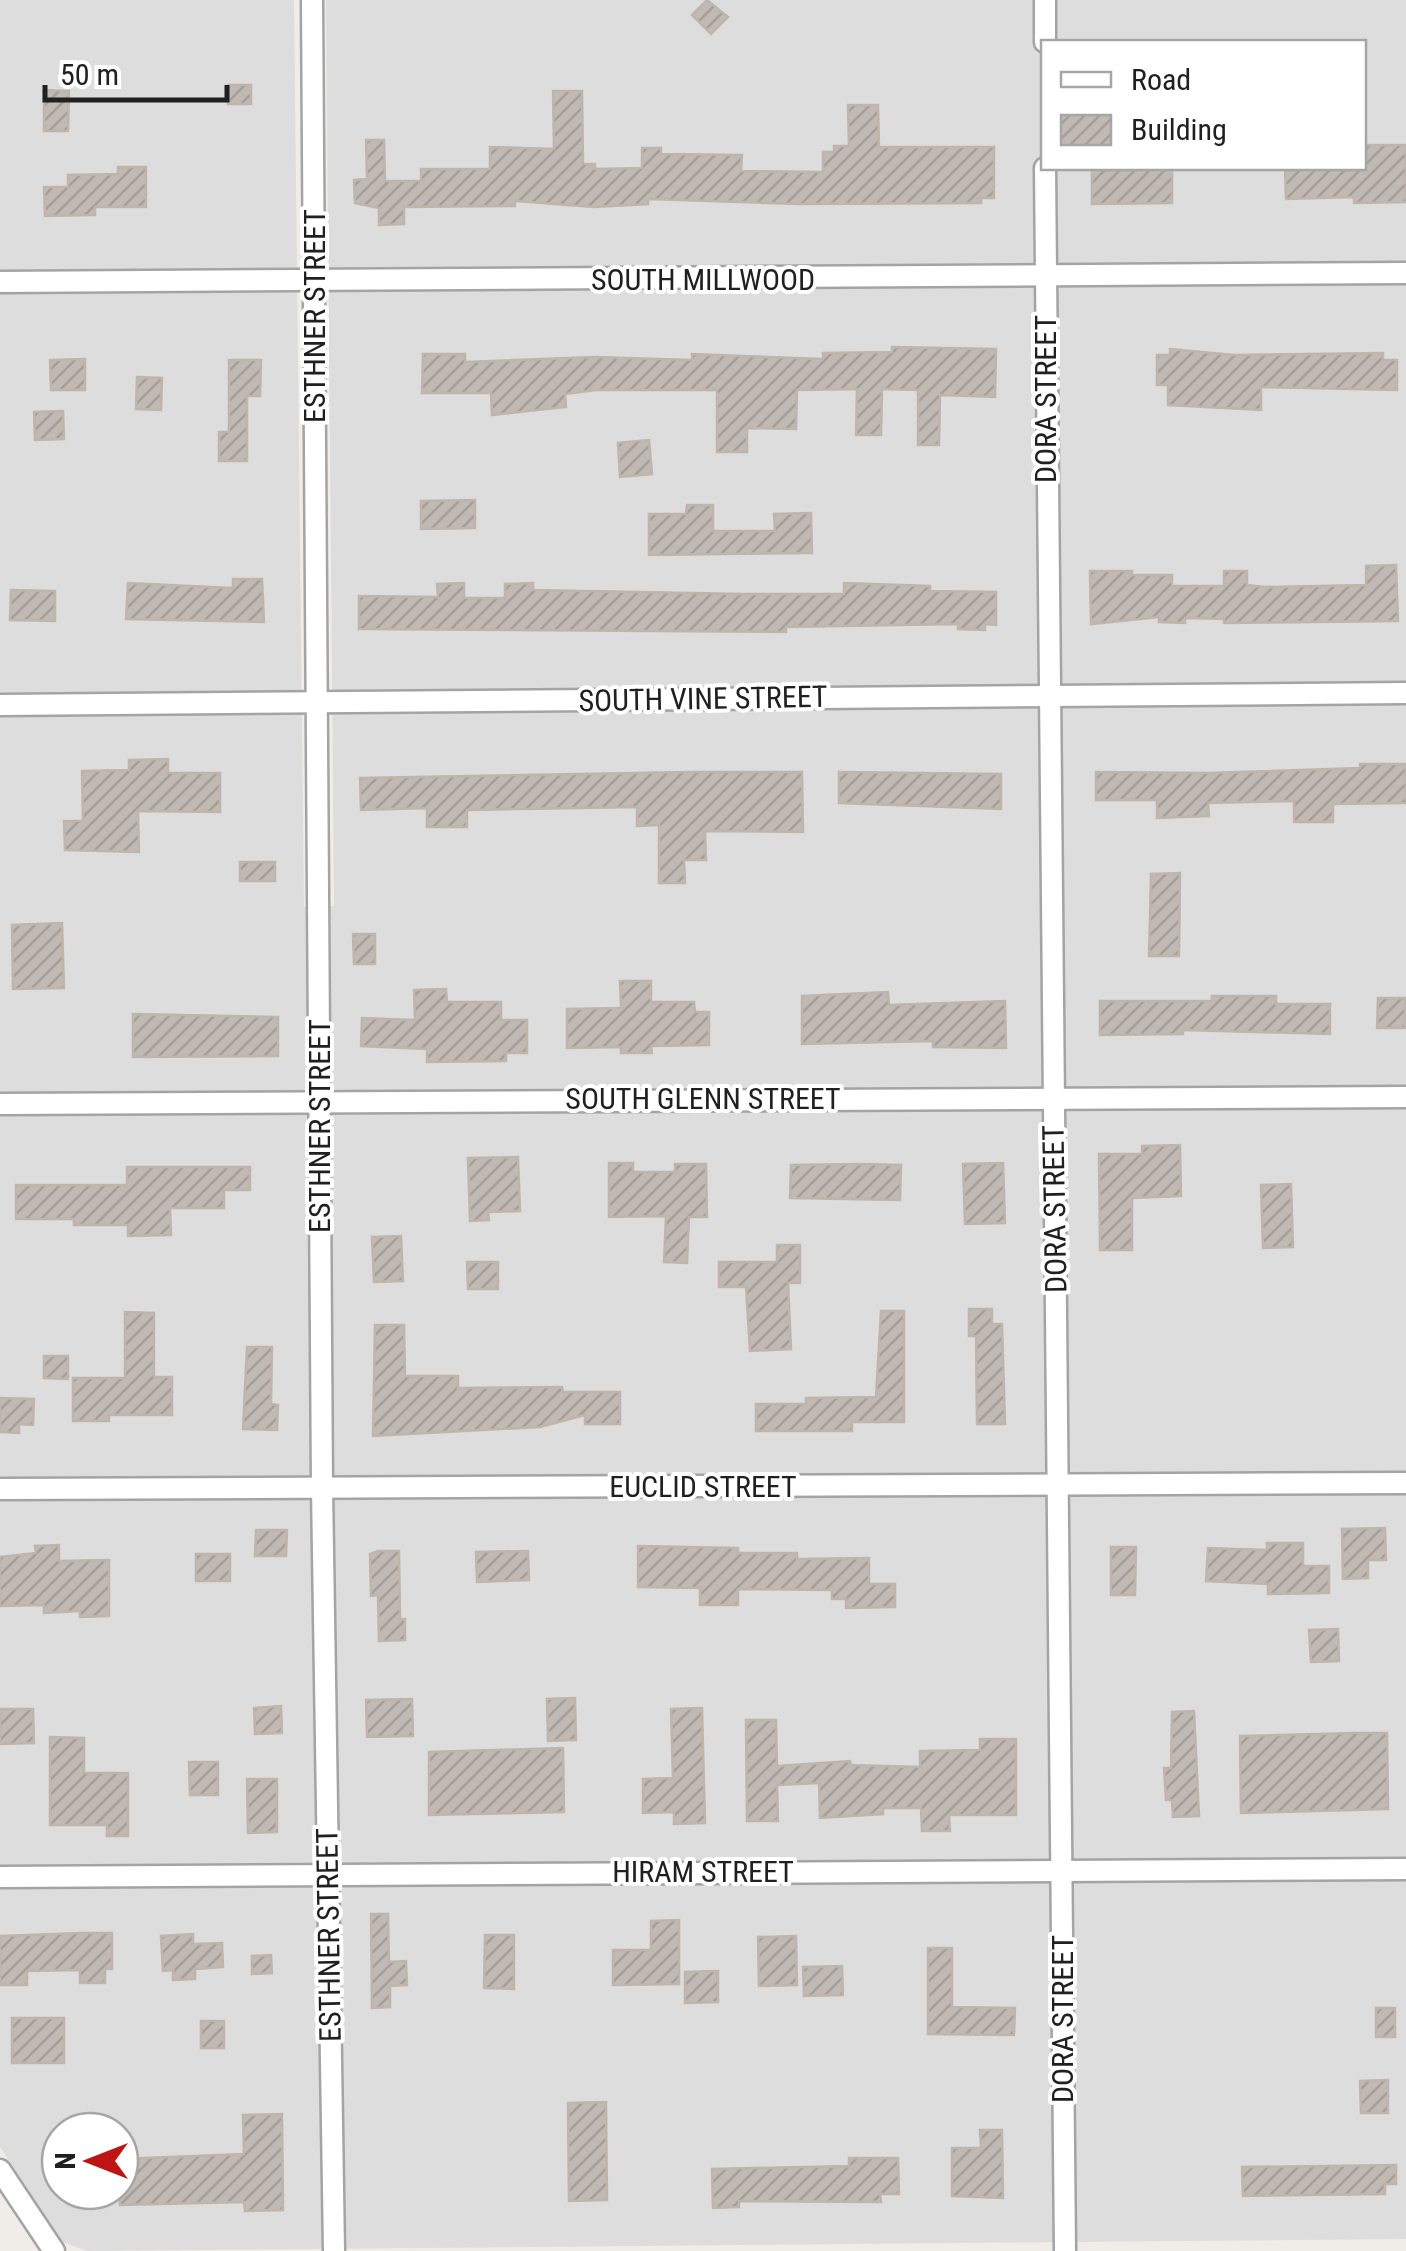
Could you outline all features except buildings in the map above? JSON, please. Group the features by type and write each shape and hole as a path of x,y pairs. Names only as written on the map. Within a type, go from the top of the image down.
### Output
{"street":[{"name":"ESTHNER STREET","path":"312,0 322,1488 334,2251"},
{"path":"1045,0 1045,40"},
{"name":"DORA STREET","path":"1045,170 1065,2251"},
{"name":"SOUTH MILLWOOD","path":"0,282 1406,274"},
{"name":"SOUTH VINE STREET","path":"0,706 1406,693"},
{"name":"SOUTH GLENN STREET","path":"0,1104 1406,1097"},
{"name":"EUCLID STREET","path":"0,1489 1406,1483"},
{"name":"HIRAM STREET","path":"0,1877 1406,1869"},
{"path":"0,2170 54,2251"}],"shaded area":[{"path":"0,0 294,0 304,907 334,906 326,0 1406,0 1406,2239 87,2251 62,2242 42,2211 140,2211 140,2111 40,2111 40,2208 0,2147"}]}
